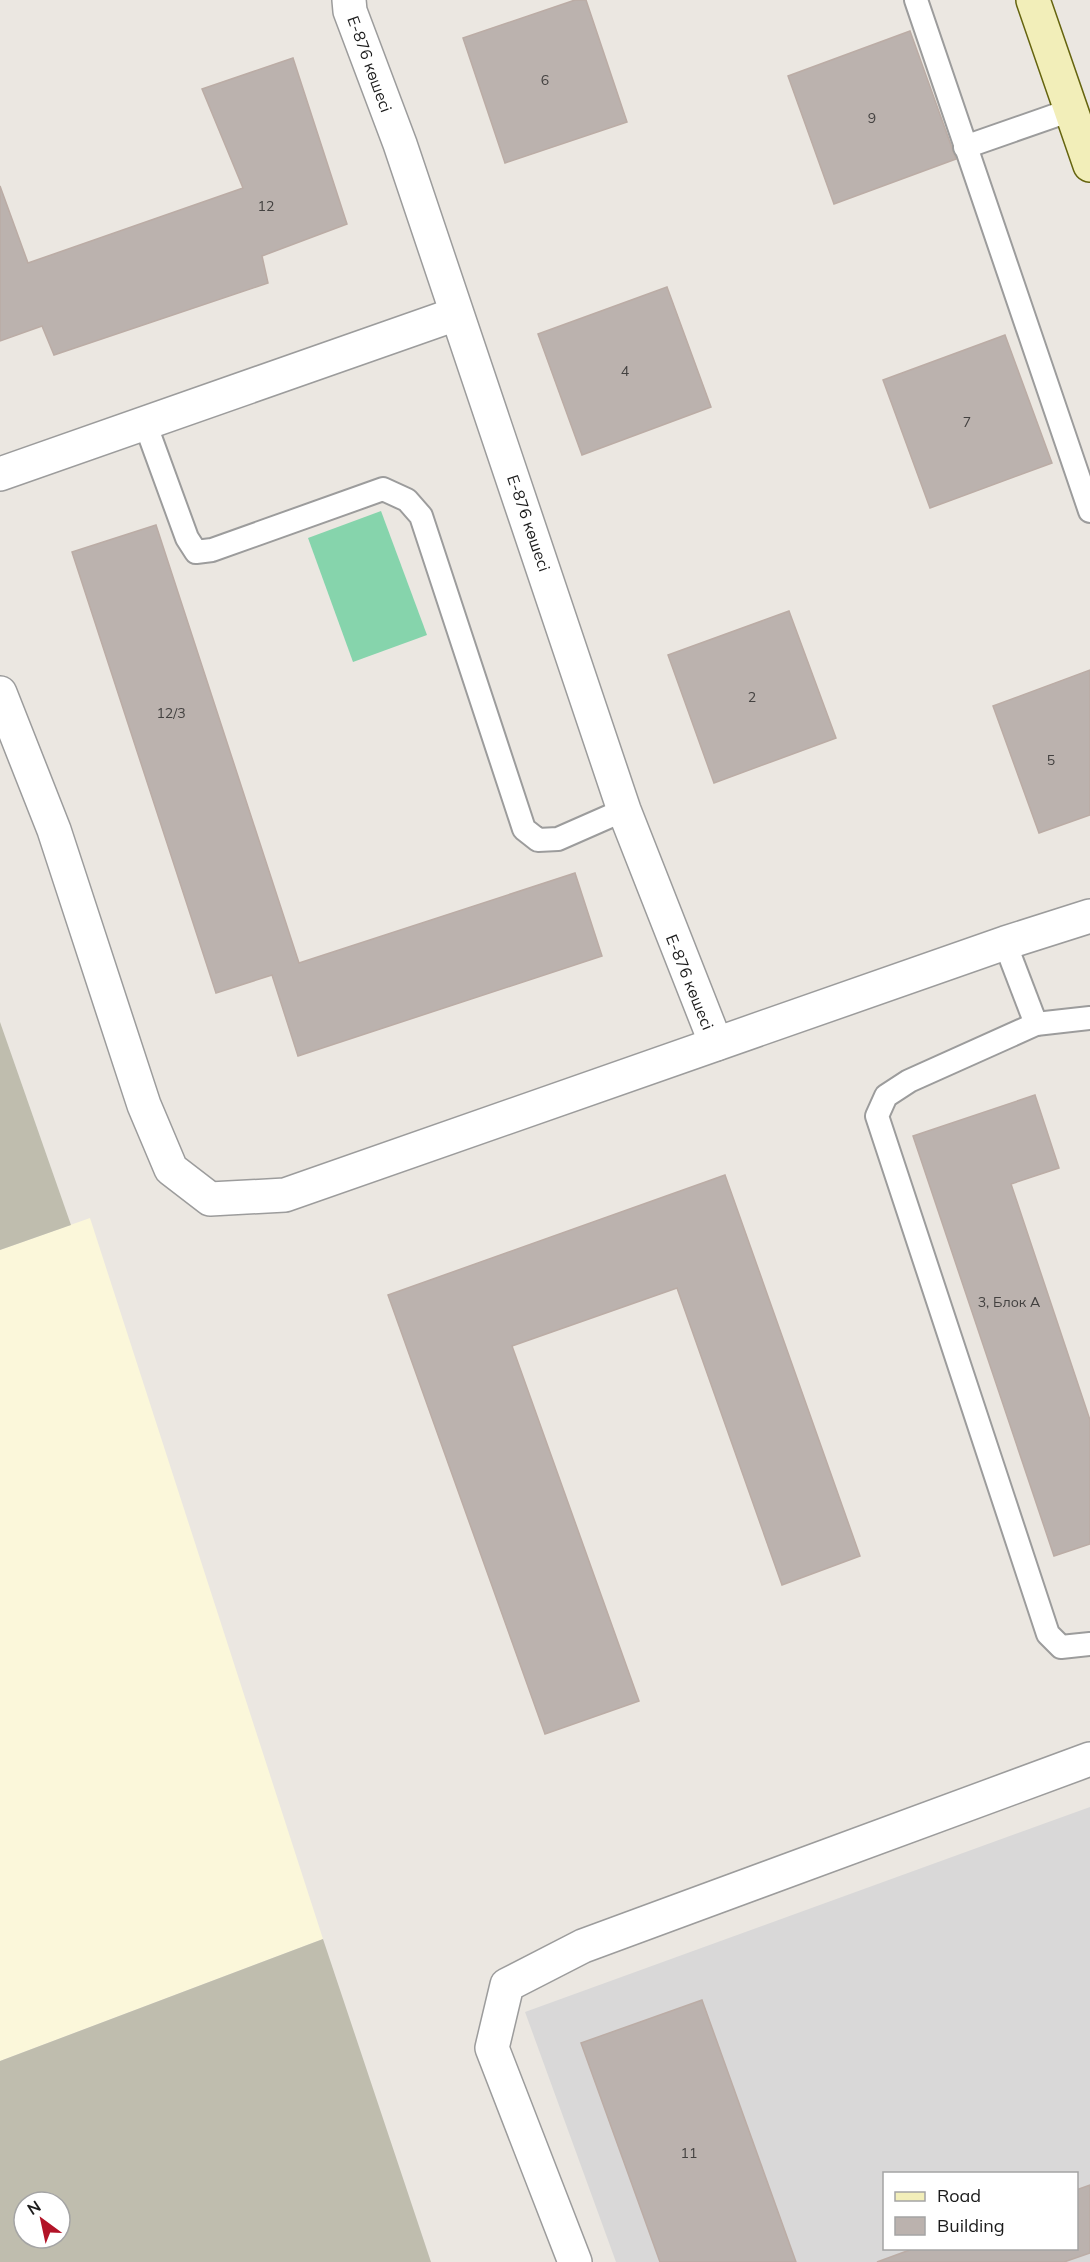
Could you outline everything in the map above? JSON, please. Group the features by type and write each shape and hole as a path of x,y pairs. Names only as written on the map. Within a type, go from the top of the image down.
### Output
{"street":[{"name":"Е-876 көшесі","path":"349,0 350,10 400,144 624,810 716,1044"},
{"path":"1034,0 1090,165"},
{"path":"0,474 456,314"},
{"path":"0,693 54,830 144,1105 171,1169 210,1199 285,1195 1005,943 1090,916"},
{"path":"575,2262 492,2048 507,1985 583,1946 1090,1759"}],"lane":[{"path":"916,0 1090,511"},
{"path":"965,147 1071,110"},
{"path":"145,423 187,538 196,552 212,550 382,489 407,500 421,516 524,829 538,840 558,839 624,810"},
{"path":"1005,943 1036,1024"},
{"path":"1090,1018 1036,1024 909,1081 886,1096 877,1116 1048,1634 1061,1647 1090,1644"}],"shaded area":[{"path":"0,1022 71,1225 0,1250"},
{"path":"90,1218 323,1939 0,2061 0,1250"},
{"path":"1090,1807 1090,2262 616,2262 525,2012"},
{"path":"323,1939 431,2262 0,2262 0,2061"}],"green space":[{"path":"381,511 427,635 353,662 308,538"}],"building":[{"path":"575,0 586,0 627,122 505,163 463,38"},
{"path":"910,31 956,159 834,204 788,76"},
{"path":"293,58 347,224 262,256 268,283 54,355 42,326 0,341 0,186 28,263 243,188 202,89"},
{"path":"667,287 711,407 582,455 538,334"},
{"path":"1005,335 1052,463 930,508 883,380"},
{"path":"156,525 299,963 575,873 602,956 298,1056 272,975 216,993 72,552"},
{"path":"789,611 836,738 714,783 668,655"},
{"path":"1090,670 1090,815 1039,833 993,706"},
{"path":"1035,1095 1059,1168 1011,1184 1090,1420 1090,1544 1054,1556 913,1136"},
{"path":"725,1175 860,1556 782,1585 677,1288 512,1346 639,1701 545,1734 388,1295"},
{"path":"702,2000 796,2262 660,2262 581,2043"},
{"path":"1090,2185 1090,2253 1064,2262 877,2262 910,2250 1078,2250 1078,2189"}]}
